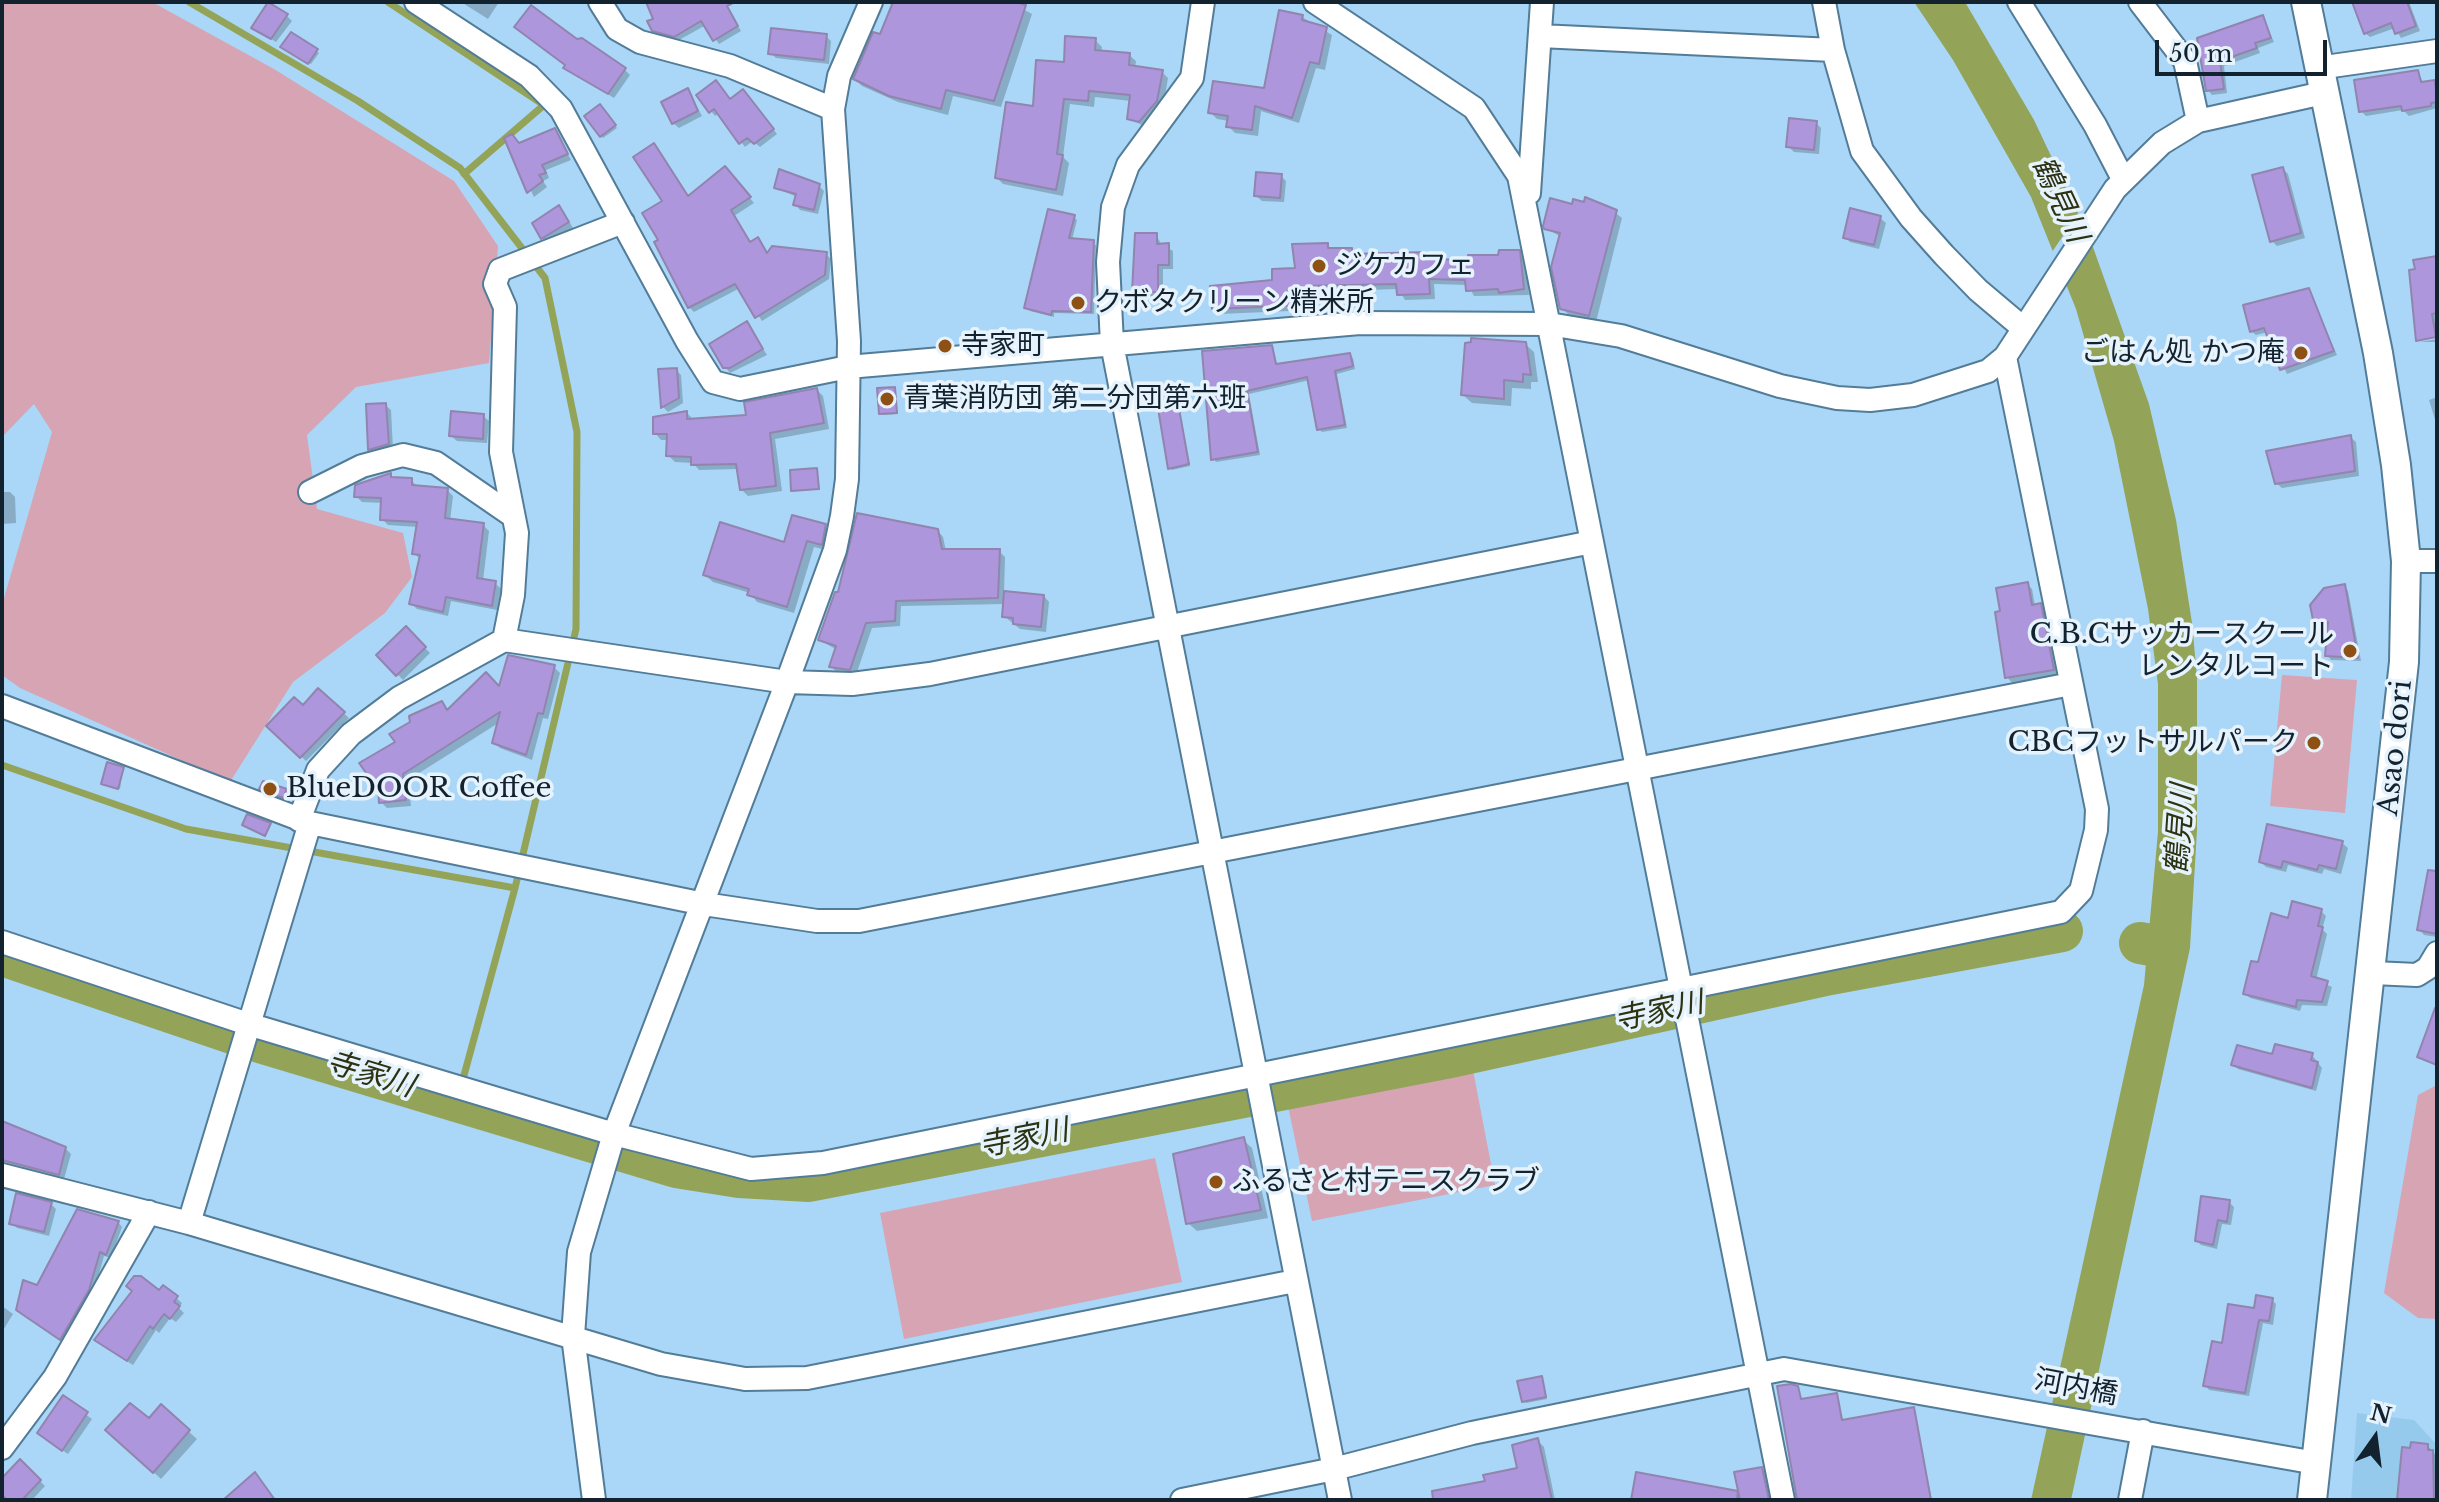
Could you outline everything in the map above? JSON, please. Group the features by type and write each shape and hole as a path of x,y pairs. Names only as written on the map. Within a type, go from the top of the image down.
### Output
{"main road":[{"name":"Asao dori","path":"2306,2 2378,353 2396,465 2406,561 2404,662 2373,973 2312,1500"}],"street":[{"path":"416,2 502,57 561,109 687,341 713,382 740,389 848,367 1360,323 1549,324 1621,336 1780,386 1848,399 1913,395 1988,371 2005,357 2119,184 2162,143 2198,121 2321,81 2437,51"},
{"path":"600,2 617,29 640,42 730,66 833,109"},
{"path":"594,1500 573,1336 579,1252 614,1134 787,682 835,550 842,516 847,479 848,367 833,109 839,76 871,2"},
{"path":"1203,2 1192,78 1128,165 1113,207 1108,262 1112,344 1340,1500"},
{"path":"1315,2 1474,108 1510,159 1527,210 1783,1500"},
{"path":"1527,210 1542,2"},
{"path":"1824,2 1833,50 1862,151 1875,174 1961,273 2028,320"},
{"path":"2019,2 2095,125 2119,184"},
{"path":"2140,2 2185,61 2198,121"},
{"path":"1540,36 1833,50"},
{"path":"504,640 513,595 517,533 501,452 505,307 495,284 500,270 623,222"},
{"path":"2,942 248,1024 614,1134 751,1169 823,1163 1260,1085 1684,1000 2061,912 2081,891 2096,830 2097,809 2005,357"},
{"path":"310,492 362,466 403,455 436,463 513,516"},
{"path":"189,1223 318,770 351,734 399,698 504,640 787,682 852,684 930,674 1592,542"},
{"path":"2406,561 2437,561"},
{"path":"2,706 305,821 704,904 817,921 859,921 2071,684"},
{"path":"2373,973 2417,975 2428,968 2437,953"},
{"path":"2,1175 189,1223 675,1367 745,1379 807,1378 1295,1281"},
{"path":"2,1448 55,1377 149,1212"},
{"name":"河内橋","path":"1182,1500 1334,1469 1472,1433 1784,1369 2014,1406 2316,1463"},
{"path":"2130,1500 2135,1430"}],"shaded area":[{"path":"2,2 152,2 274,69 454,181 498,246 489,363 356,387 307,435 317,509 403,533 412,577 385,613 293,682 230,782 20,688 2,675 2,605 52,432 34,404 2,437"},
{"name":"CBCフットサルパーク","path":"2282,675 2357,680 2345,813 2270,806"},
{"path":"1473,1070 1495,1185 1312,1221 1288,1106"},
{"path":"2437,1085 2437,1319 2418,1318 2384,1293 2418,1095"},
{"path":"1155,1158 1182,1282 904,1339 880,1213"},
{"path":"2357,1413 2414,1420 2437,1445 2437,1500 2351,1500"}],"water":[{"name":"鶴見川","path":"1914,2 1965,2 2034,120 2089,236 2149,404 2176,520 2192,623 2197,677 2197,830 2190,948 2071,1500 2031,1500 2144,985 2158,832 2158,684 2148,609 2114,441 2076,309 2031,197 1953,60"}],"pier":[{"path":"2081,209 2096,241 2063,288 2050,255"}],"building":[{"path":"268,2 288,14 271,39 251,28"},
{"path":"646,2 735,2 727,6 738,26 713,41 701,21 674,37 652,31 647,21 653,19"},
{"path":"893,2 1016,2 1026,5 994,101 946,90 941,109 889,96 853,79 873,32 880,34"},
{"path":"2352,2 2407,2 2416,26 2395,34 2391,23 2364,34"},
{"path":"531,5 577,39 582,38 626,68 608,94 563,68 565,65 514,27"},
{"path":"1279,10 1303,15 1302,20 1327,27 1319,64 1310,62 1292,118 1255,106 1252,130 1226,127 1228,116 1208,113 1213,81 1264,88"},
{"path":"2263,15 2271,38 2255,43 2257,48 2220,61 2224,89 2206,91 2197,38"},
{"path":"771,28 827,34 824,60 768,54"},
{"path":"291,32 318,49 308,64 280,47"},
{"path":"1065,36 1096,38 1095,50 1130,53 1129,65 1163,70 1157,101 1139,122 1127,119 1130,95 1089,91 1088,101 1064,99 1057,154 1063,155 1056,190 995,178 1006,102 1033,106 1036,60 1064,62"},
{"path":"2418,70 2421,82 2435,80 2437,102 2402,111 2401,106 2359,112 2354,80"},
{"path":"716,80 730,99 743,89 774,129 754,144 747,138 739,144 714,109 709,113 696,95"},
{"path":"688,88 698,111 672,124 661,102"},
{"path":"600,104 616,125 600,137 584,116"},
{"path":"1789,118 1817,121 1814,150 1786,147"},
{"path":"555,128 568,154 542,165 546,173 539,175 543,181 527,193 504,138 512,134 519,143"},
{"path":"654,143 688,196 725,166 751,197 731,210 750,242 758,237 767,253 772,246 827,252 825,275 755,318 735,284 688,308 654,242 658,240 642,213 662,201 633,157"},
{"path":"2283,167 2301,233 2270,242 2252,175"},
{"path":"779,169 820,184 814,210 793,205 796,194 774,188"},
{"path":"1256,172 1282,174 1280,198 1254,196"},
{"path":"1585,197 1617,210 1589,316 1560,309 1551,267 1560,233 1543,226 1550,198 1572,204 1573,199 1584,202"},
{"path":"559,205 569,222 541,239 532,223"},
{"path":"1850,208 1881,216 1874,245 1843,238"},
{"path":"1048,209 1075,215 1069,238 1094,240 1091,312 1052,311 1051,315 1024,308"},
{"path":"1135,233 1157,233 1157,244 1169,243 1169,265 1158,265 1158,292 1132,292"},
{"path":"1328,243 1328,248 1352,248 1352,254 1428,252 1429,259 1468,260 1468,255 1498,255 1499,250 1520,250 1524,289 1499,293 1498,289 1466,291 1465,280 1429,279 1430,294 1397,295 1396,284 1306,286 1308,305 1212,309 1210,286 1272,280 1272,269 1295,268 1292,244"},
{"path":"2437,256 2437,313 2432,314 2436,337 2416,341 2409,270 2415,269 2413,260"},
{"path":"2309,288 2334,351 2280,370 2264,328 2250,332 2243,305"},
{"path":"747,321 763,349 730,368 723,368 709,344"},
{"path":"1471,338 1526,342 1531,375 1523,374 1523,382 1504,380 1504,399 1461,395 1465,343 1471,342"},
{"path":"1272,345 1276,364 1350,353 1353,366 1335,371 1345,425 1317,430 1307,377 1247,391 1258,452 1211,460 1202,351"},
{"path":"677,368 679,398 661,408 658,369"},
{"path":"895,387 897,413 879,414 877,388"},
{"path":"817,388 824,423 770,433 776,486 740,490 736,464 691,465 691,457 666,456 667,434 653,434 653,417 687,411 687,419 746,415 744,402"},
{"path":"1176,392 1189,464 1168,469 1156,396"},
{"path":"386,403 389,444 368,450 366,404"},
{"path":"451,411 484,414 483,439 449,436"},
{"path":"2351,435 2355,471 2275,484 2266,451"},
{"path":"817,468 819,489 791,491 790,470"},
{"path":"391,473 391,477 412,478 412,485 448,488 445,518 484,523 477,578 496,581 492,606 446,597 443,612 409,604 420,555 412,554 417,522 380,520 381,498 354,497 355,485"},
{"path":"857,513 938,529 942,549 1000,549 998,598 896,601 895,621 866,623 850,670 829,667 836,646 818,640 835,592 838,592"},
{"path":"792,515 826,524 822,545 807,541 787,607 747,595 749,589 703,575 720,522 784,542"},
{"path":"2028,582 2032,605 2041,603 2054,670 2005,678 1995,612 2000,611 1996,588"},
{"path":"2345,584 2358,658 2325,656 2328,622 2314,625 2310,605 2324,588"},
{"path":"1004,591 1044,595 1041,627 1013,624 1013,618 1002,617"},
{"path":"406,626 426,647 396,676 376,655"},
{"path":"508,655 555,665 543,714 538,713 526,755 492,743 500,712 403,774 406,800 379,803 378,790 359,763 395,742 389,734 410,722 409,716 442,701 447,710 486,672 499,686"},
{"path":"318,688 345,712 300,758 266,726 294,697 303,705"},
{"path":"107,762 124,767 118,789 101,784"},
{"path":"263,781 287,789 283,798 259,789"},
{"path":"247,814 271,823 265,836 242,825"},
{"path":"2267,824 2343,841 2336,869 2319,865 2317,870 2283,861 2281,868 2259,862"},
{"path":"2428,870 2437,871 2437,934 2417,930"},
{"path":"2292,901 2322,909 2318,926 2323,927 2311,976 2328,981 2322,1002 2297,1000 2296,1007 2243,994 2251,961 2258,962 2271,913 2288,918"},
{"path":"2437,1008 2437,1065 2417,1057"},
{"path":"2275,1044 2313,1053 2311,1060 2318,1062 2312,1088 2231,1065 2237,1045 2272,1054"},
{"path":"2,1121 66,1147 59,1175 2,1160"},
{"name":"ふるさと村テニスクラブ","path":"1244,1137 1261,1210 1186,1224 1173,1154"},
{"path":"16,1193 52,1202 44,1232 9,1224"},
{"path":"2201,1196 2230,1200 2227,1222 2218,1220 2213,1245 2195,1241"},
{"path":"77,1209 119,1221 106,1255 100,1252 89,1290 60,1340 16,1310 23,1280 37,1285"},
{"path":"134,1276 141,1276 159,1290 163,1285 178,1296 174,1302 180,1306 170,1319 164,1314 153,1329 150,1326 127,1361 94,1340 132,1291 126,1286"},
{"path":"2256,1295 2273,1298 2269,1321 2259,1320 2245,1393 2203,1386 2212,1341 2222,1343 2228,1304 2254,1308"},
{"path":"1542,1376 1546,1397 1522,1402 1517,1381"},
{"path":"1777,1386 1798,1386 1801,1399 1837,1393 1842,1420 1914,1407 1931,1500 1797,1500"},
{"path":"63,1395 88,1412 62,1451 37,1433"},
{"path":"130,1403 149,1418 161,1404 190,1430 153,1473 105,1430"},
{"path":"1538,1438 1552,1500 1433,1500 1432,1491 1485,1481 1483,1475 1517,1468 1512,1445"},
{"path":"2411,1442 2428,1444 2428,1450 2433,1450 2434,1500 2397,1500 2402,1447 2410,1448"},
{"path":"20,1459 41,1480 22,1500 7,1500 2,1495 2,1478"},
{"path":"1762,1467 1769,1500 1740,1500 1734,1472"},
{"path":"255,1472 275,1500 223,1500"},
{"path":"1636,1472 1738,1491 1737,1500 1631,1500"}],"waterway":[{"path":"189,2 358,101 460,168 545,278 577,432 576,629 515,888 457,1101"},
{"path":"388,2 544,105 464,174"},
{"path":"2,765 186,829 515,888"},
{"name":"寺家川","path":"2,955 256,1041 676,1167 739,1177 809,1181 1446,1058 1830,974 2062,931"},
{"name":"寺家川","path":"2140,943 2168,948"}],"place":[{"name":"ジケカフェ","path":"1319,266"},
{"name":"クボタクリーン精米所","path":"1078,303"},
{"name":"寺家町","path":"945,346"},
{"name":"ごはん処 かつ庵","path":"2301,353"},
{"name":"青葉消防団 第二分団第六班","path":"887,399"},
{"name":"C.B.Cサッカースクール レンタルコート","path":"2350,651"},
{"name":"CBCフットサルパーク","path":"2314,743"},
{"name":"BlueDOOR Coffee","path":"270,789"},
{"name":"ふるさと村テニスクラブ","path":"1216,1182"}]}
